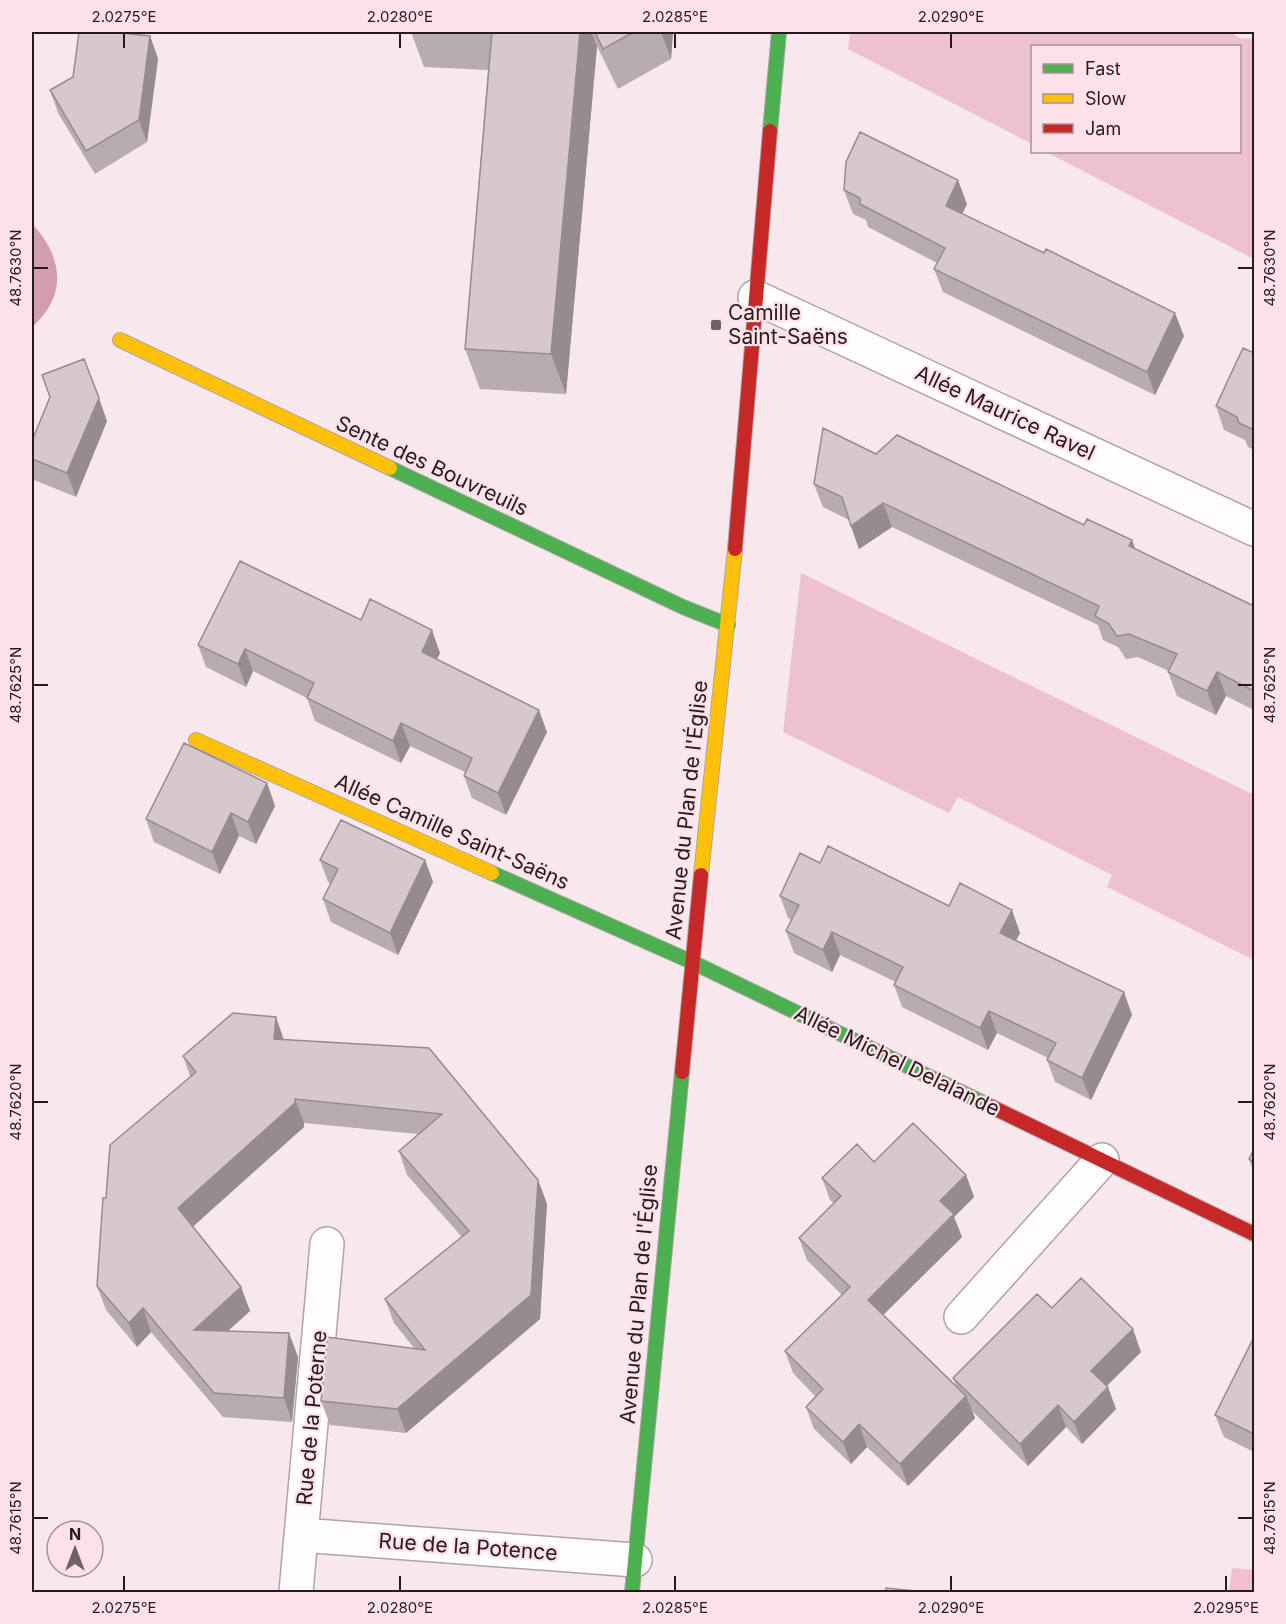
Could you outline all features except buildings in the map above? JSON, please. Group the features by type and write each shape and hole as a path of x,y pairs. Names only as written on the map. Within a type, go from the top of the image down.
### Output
{"street":[{"name":"Avenue du Plan de l'Église","path":"632,1593 692,962 728,625 779,32"},
{"name":"Allée Maurice Ravel","path":"756,297 1254,529"},
{"name":"Sente des Bouvreuils","path":"120,340 661,597 728,625"},
{"name":"Allée Camille Saint-Saëns","path":"196,740 692,962"},
{"name":"Allée Michel Delalande","path":"692,962 1254,1234"},
{"path":"961,1317 1102,1160"},
{"name":"Rue de la Poterne","path":"297,1593 327,1244"},
{"name":"Rue de la Potence","path":"302,1535 635,1560"}],"shaded area":[{"path":"850,32 1232,32 1239,38 1254,39 1254,259 1048,153 1241,153 1241,45 1031,45 1031,143 848,49"},
{"path":"32,224 50,249 57,276 52,302 44,315 32,327"},
{"path":"801,573 1254,795 1254,960 1107,887 1112,875 958,797 949,813 783,732"},
{"path":"1232,1568 1254,1570 1254,1592 1229,1592"}],"traffic: fast":[{"path":"770,131 779,32"},
{"path":"390,468 683,607 728,625"},
{"path":"492,873 692,962 992,1107"},
{"path":"632,1592 682,1072"}],"traffic: slow":[{"path":"120,340 390,468"},
{"path":"701,875 735,549"},
{"path":"196,740 492,873"}],"traffic: jam":[{"path":"735,549 770,131"},
{"path":"682,1072 701,875"},
{"path":"992,1107 1254,1234"}],"place":[{"name":"Camille Saint-Saëns","path":"716,325"}]}
